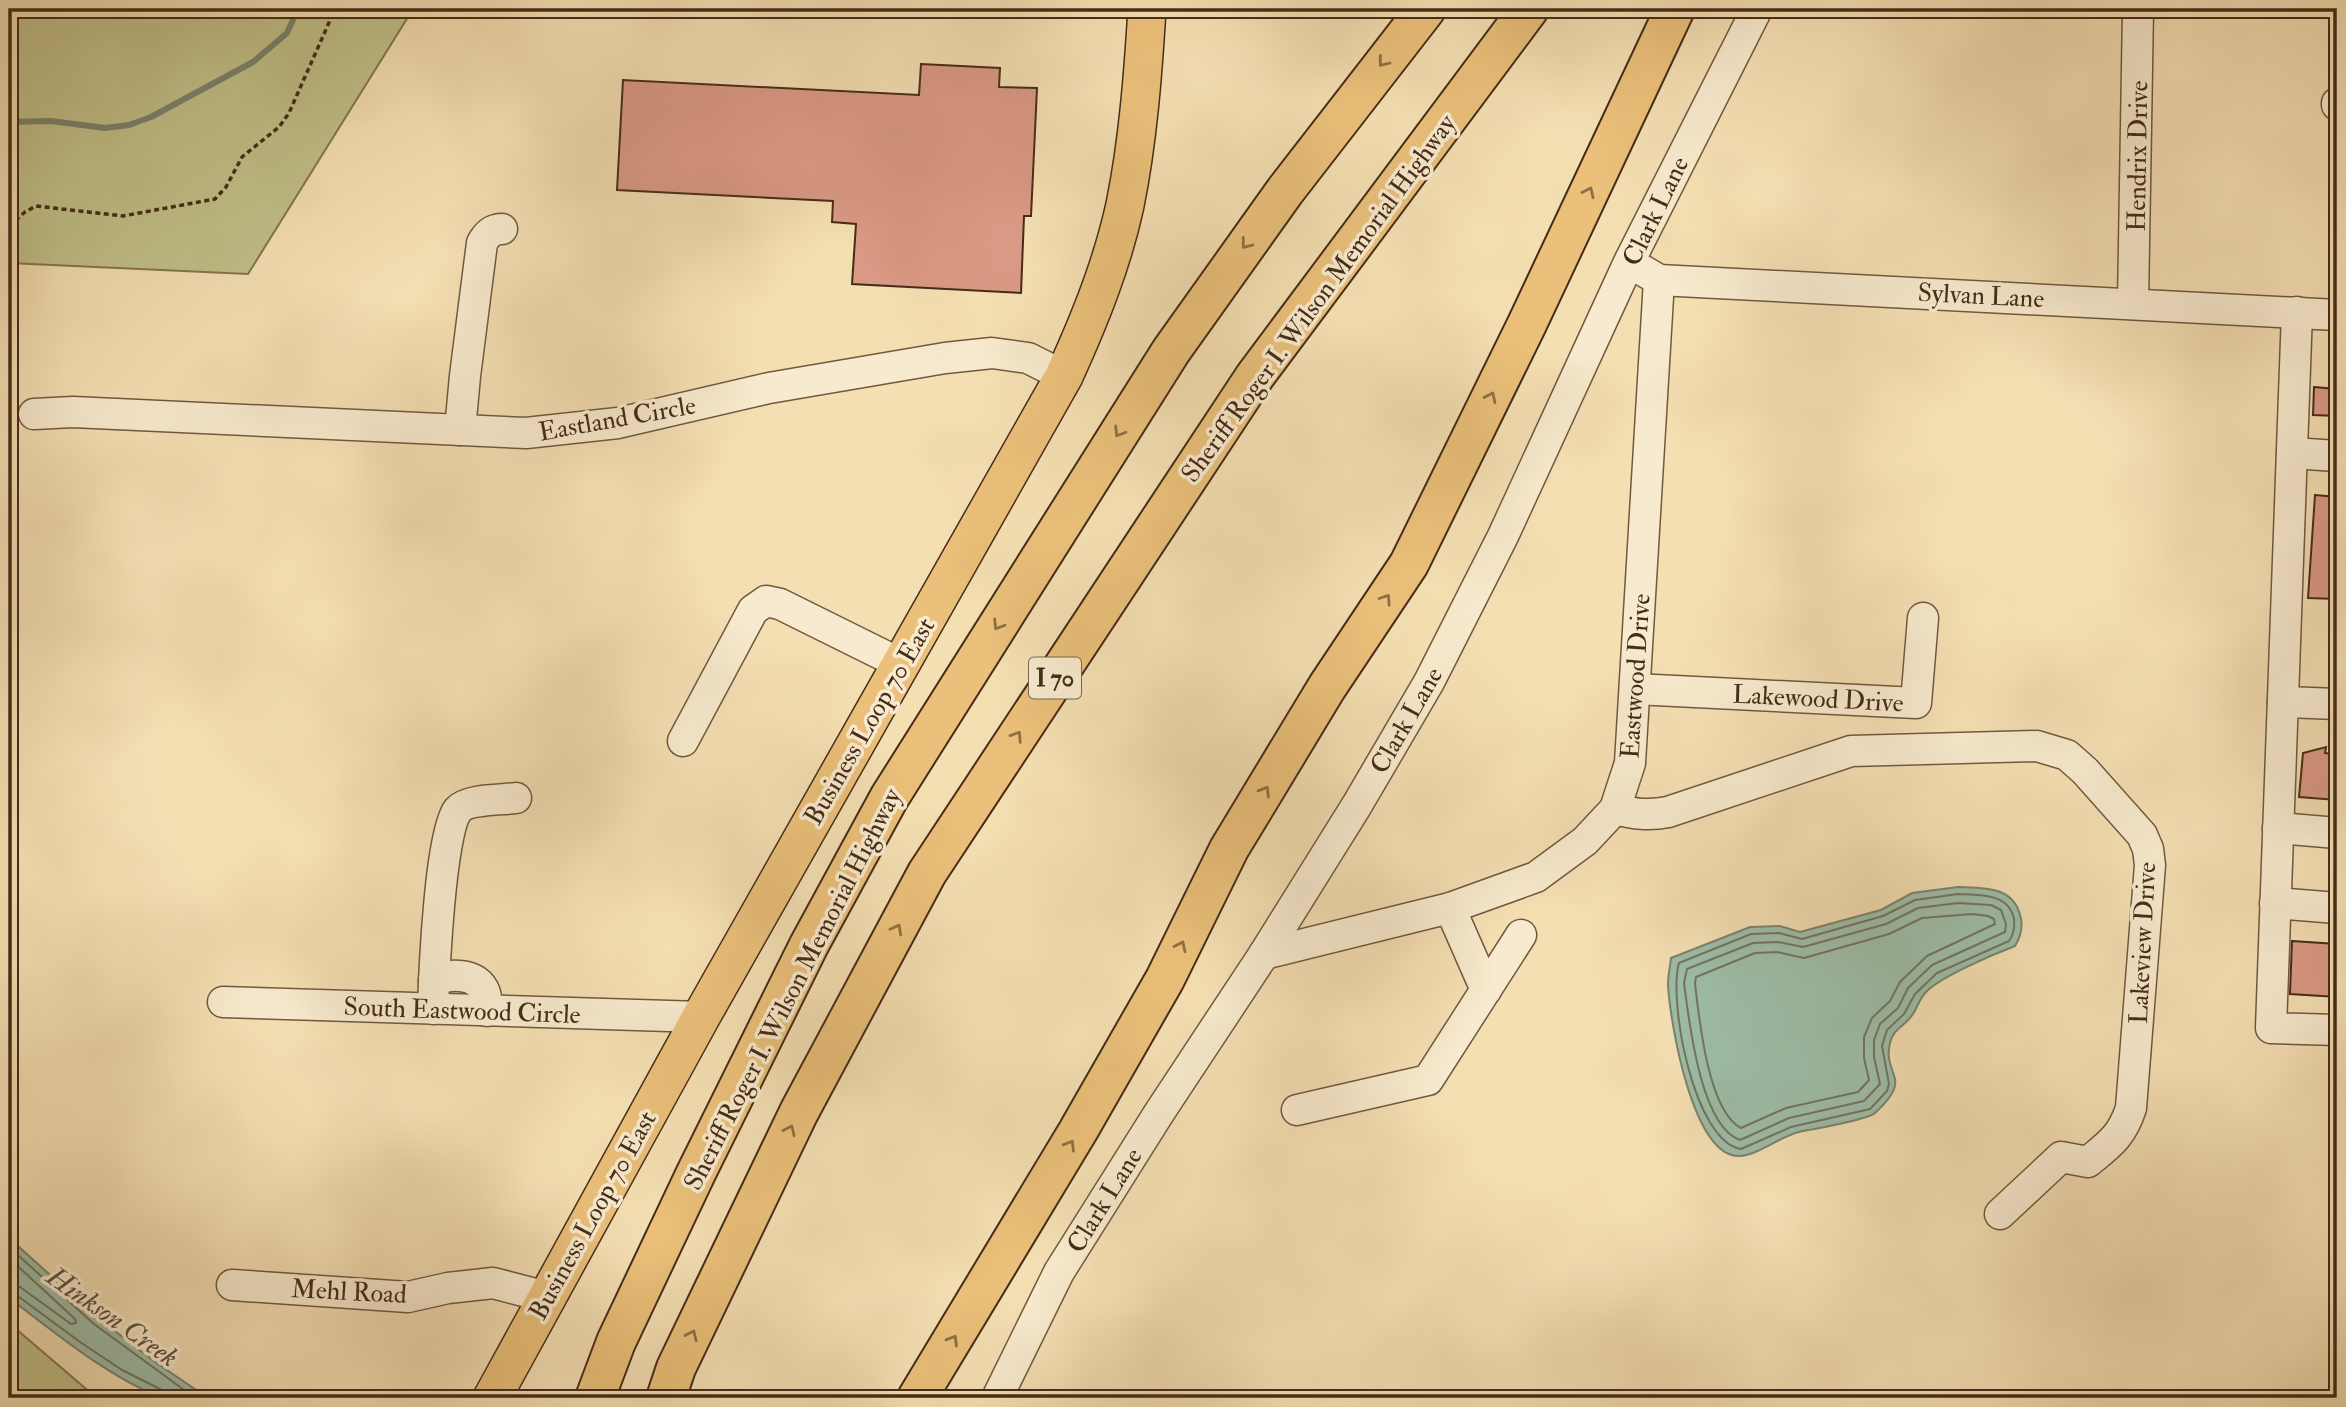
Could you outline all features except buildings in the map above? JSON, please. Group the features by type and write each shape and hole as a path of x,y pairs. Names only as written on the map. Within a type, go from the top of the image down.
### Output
{"highway":[{"name":"Sheriff Roger I. Wilson Memorial Highway","path":"595,1398 616,1342 696,1173 809,945 888,798 1171,351 1285,191 1426,9"},
{"name":"Sheriff Roger I. Wilson Memorial Highway","path":"666,1398 677,1368 799,1112 928,873 1255,376 1529,9"},
{"path":"917,1398 1092,1108 1165,979 1229,849 1328,687 1409,564 1527,324 1675,9"}],"main road":[{"name":"Business Loop 70 East","path":"492,1398 701,1017 1064,376 1106,275 1125,205 1136,126 1147,9"}],"street":[{"name":"Clark Lane","path":"997,1398 1059,1272 1158,1113 1264,954 1429,681 1503,536 1629,262 1757,9"},
{"name":"Hendrix Drive","path":"2133,303 2138,9"},
{"path":"460,430 482,243 486,235 495,229 502,229"},
{"name":"Sylvan Lane","path":"1629,262 1659,280 2337,315"},
{"name":"Eastwood Drive","path":"1264,954 1450,908 1536,877 1585,841 1615,809 1630,763 1659,280"},
{"path":"2297,312 2271,1028 2337,1030"},
{"name":"Eastland Circle","path":"34,414 74,412 526,433 618,423 769,388 945,358 992,353 1028,358 1064,376"},
{"path":"2292,453 2337,456"},
{"path":"683,741 753,610 765,601 780,604 901,664"},
{"name":"Lakewood Drive","path":"1636,689 1916,703 1923,618"},
{"path":"2283,702 2337,704"},
{"name":"Lakeview Drive","path":"1615,809 1653,816 1851,751 2037,746 2067,755 2085,771 2142,835 2148,849 2150,865 2131,1108 2126,1125 2117,1139 2088,1162 2061,1157 2000,1214"},
{"path":"433,995 442,879 451,827 458,810 470,803 516,798"},
{"path":"2278,828 2337,833"},
{"path":"2276,903 2337,908"},
{"path":"1450,908 1486,990"},
{"path":"1297,1110 1428,1080 1521,935"},
{"name":"South Eastwood Circle","path":"223,1002 433,995 487,1011 701,1017"},
{"name":"Mehl Road","path":"232,1285 408,1297 448,1288 493,1283 547,1297"}],"path":[{"path":"9,226 24,212 36,206 123,216 215,199 226,187 242,157 279,127 289,113 335,9"}],"shaded area":[{"path":"9,9 413,9 248,274 9,263"},
{"path":"9,1323 92,1394 98,1398 9,1398"}],"water":[{"path":"1958,887 1998,891 2013,900 2022,923 2020,937 2015,946 1955,973 1923,995 1912,1016 1891,1039 1889,1054 1895,1084 1887,1101 1870,1116 1792,1134 1747,1155 1740,1156 1723,1151 1709,1135 1697,1112 1679,1055 1668,982 1671,958 1750,927 1780,926 1800,932 1881,910 1912,893"},
{"path":"9,1238 99,1319 208,1398 176,1400 159,1397 139,1388 81,1352 9,1298"}],"waterway":[{"path":"9,122 51,121 105,128 129,125 151,117 253,62 287,33 298,9"}],"water label":[{"name":"Hinkson Creek","path":"113,1316"}]}
